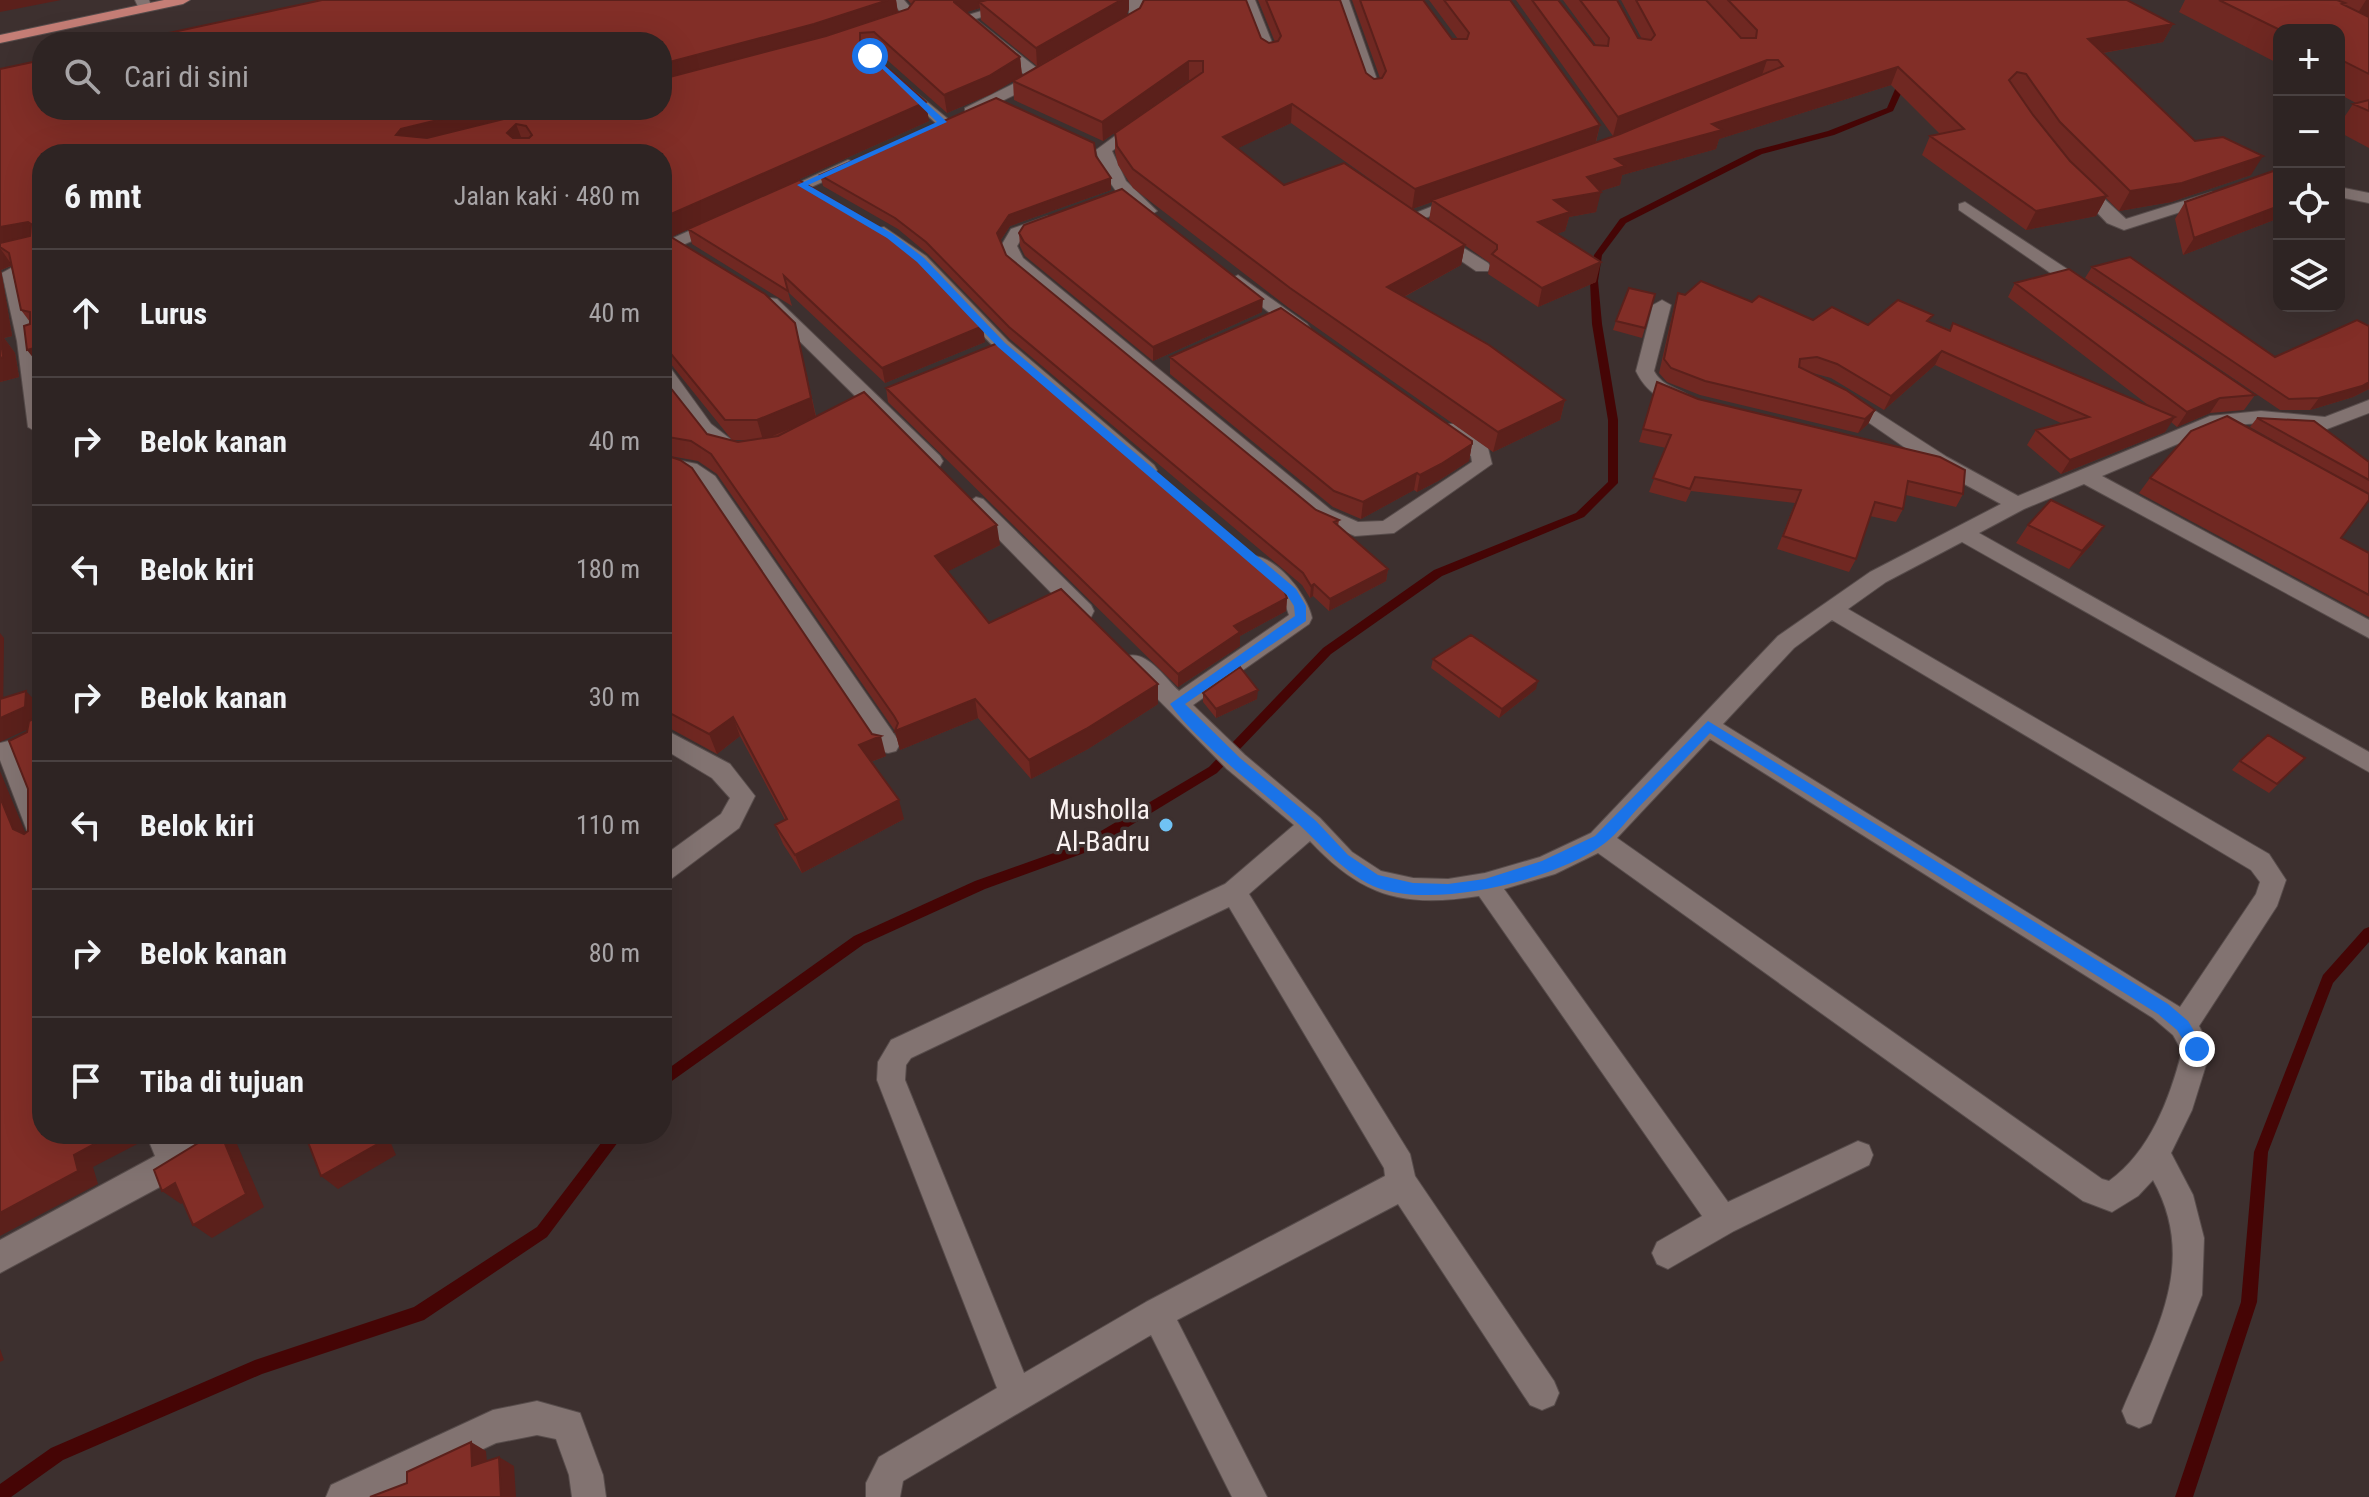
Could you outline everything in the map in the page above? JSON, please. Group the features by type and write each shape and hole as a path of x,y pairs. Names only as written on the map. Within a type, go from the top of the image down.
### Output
{"main road":[{"path":"0,27 130,0"},
{"path":"0,39 144,4 183,0"}],"street":[{"path":"878,30 905,21 910,15 897,0"},
{"path":"890,75 936,125 1013,99 1045,74 965,18 1034,0"},
{"path":"1106,37 1134,20 1139,9 1136,0"},
{"path":"1248,0 1270,55"},
{"path":"1342,0 1374,91"},
{"path":"1150,116 1103,141 1107,166 1119,195 1161,221"},
{"path":"759,205 858,160"},
{"path":"2063,167 2113,219 2124,225 2235,189"},
{"path":"802,185 827,200"},
{"path":"1481,192 1405,214 1482,267"},
{"path":"2345,192 2367,192"},
{"path":"1965,207 2104,301"},
{"path":"1071,213 1017,233 1009,246 1016,261 1160,368 1324,515 1355,529 1387,528 1482,464 1481,453 1434,419"},
{"path":"672,244 730,218"},
{"path":"865,221 920,260 994,348 1159,480"},
{"path":"672,248 699,259"},
{"path":"7,262 27,341 32,380"},
{"path":"1221,267 1274,317 1319,340"},
{"path":"751,291 778,307 1097,625"},
{"path":"1662,305 1645,371 1648,380 1672,396 1709,406"},
{"path":"672,383 723,448 759,454"},
{"path":"1833,392 1848,398 1940,462 2017,504"},
{"path":"2251,400 2277,420"},
{"path":"1120,647 1230,756 1311,825 1343,859 1374,880 1413,889 1448,890 1485,884 1546,866 1600,840 1708,726 1755,671 1786,642 1878,577 2017,504 2217,420 2261,417 2327,423 2369,406"},
{"path":"2217,420 2245,436"},
{"path":"1894,451 1940,462"},
{"path":"672,465 696,470 708,477 719,498 888,744"},
{"path":"2084,475 2369,630"},
{"path":"1964,534 2369,763"},
{"path":"1177,704 1301,618 1300,606 1292,592 1244,553"},
{"path":"1830,609 2260,862 2273,880 2268,898 2183,1026"},
{"path":"1600,840 2094,1191 2112,1197 2129,1188 2155,1154 2192,1072 2197,1049 2183,1026 2163,1009 1708,726"},
{"path":"672,743 721,771 743,796 730,821 672,864"},
{"path":"13,748 32,806"},
{"path":"1016,1394 891,1080 892,1062 901,1049 1234,892 1311,825"},
{"path":"1485,884 1723,1220"},
{"path":"1234,892 1399,1164 1401,1181 1542,1393"},
{"path":"165,1144 173,1164"},
{"path":"0,1257 207,1144"},
{"path":"2139,1411 2186,1295 2189,1238 2178,1195 2155,1154"},
{"path":"1668,1253 1723,1220 1858,1155"},
{"path":"883,1497 883,1483 891,1469 1157,1313 1392,1191 1401,1181"},
{"path":"1157,1313 1250,1497"},
{"path":"343,1497 493,1427 537,1418 568,1425 586,1475 589,1497"}],"building":[{"path":"322,0 888,0 814,24 672,61 672,32 173,32"},
{"path":"915,0 954,0 1020,57 989,76 944,95 874,32 860,33 860,43 926,102 672,214 672,144 32,144 32,349 27,350 24,326 30,324 30,312 21,310 9,253 0,247 0,243 30,236 31,224 0,227 0,69 32,62 32,120 438,120 401,129 396,135 427,138 500,120 672,120 672,76 826,36 908,9","holes":["516,124 526,126 532,135 529,138 513,138 507,133"]},
{"path":"1121,0 1036,48 979,2"},
{"path":"1144,0 1246,0 1261,38 1269,43 1278,41 1281,36 1266,0 1340,0 1366,73 1374,79 1382,78 1386,71 1360,0 1423,0 1452,39 1467,39 1469,33 1444,0 1510,0 1600,125 1415,189 1292,104 1223,137 1284,185 1344,163 1465,245 1387,287 1489,345 1565,400 1498,432 1290,288 1133,169 1117,146 1115,133 1203,72 1203,61 1189,61 1102,122 1013,81 1140,8"},
{"path":"1532,0 1558,0 1594,45 1608,46 1609,38 1580,0 1617,0 1638,38 1651,40 1655,35 1636,0 1706,0 1741,38 1756,38 1757,30 1728,0 2127,0 2173,24 2088,39 2195,141 2223,137 2263,156 2182,183 2130,191 2060,122 2026,74 2017,72 2009,80 2033,115 2070,161 2107,196 2036,211 1930,136 1964,129 1898,67 1712,124 1722,130 1615,159 1625,166 1587,177 1601,192 1554,200 1570,212 1538,222 1601,262 1542,288 1492,254 1497,245 1432,200 1620,134 1783,66 1778,60 1767,60 1618,117"},
{"path":"2219,0 2337,0 2345,3 2342,4 2369,17 2369,74 2345,62 2345,24 2273,24 2273,27"},
{"path":"996,98 1094,143 1096,156 1111,178 1009,215 997,233 1006,255 1316,510 1339,520 1334,522 1388,569 1330,599 1314,584 1311,586 1303,573 1009,327 926,242 895,218 820,175"},
{"path":"2369,100 2369,111 2353,104"},
{"path":"2273,171 2273,208 2194,238 2185,202"},
{"path":"799,180 879,227 909,251 983,326 882,368 784,276 788,291 688,229"},
{"path":"1122,189 1263,299 1153,347 1024,242 1019,233 1024,225"},
{"path":"672,238 765,294 795,323 811,398 757,420 725,420 672,355"},
{"path":"2130,257 2275,357 2357,320 2369,326 2369,382 2319,398 2289,399 2092,267"},
{"path":"2069,269 2255,395 2220,398 2187,412 2015,283"},
{"path":"1701,281 1752,302 1759,296 1813,320 1832,307 1868,325 1898,300 1933,315 1927,321 1950,331 1953,323 2175,417 2070,460 2036,430 2089,417 1942,351 1891,396 1837,364 1817,357 1800,359 1799,367 1846,390 1875,410 1865,419 1705,381 1671,368 1664,359 1678,293 1685,295"},
{"path":"1629,288 1655,294 1645,328 1616,321"},
{"path":"1281,308 1472,441 1472,444 1441,464 1420,475 1417,473 1363,502 1334,491 1170,357"},
{"path":"998,343 1282,585 1287,598 1234,626 1240,632 1178,674 886,388"},
{"path":"1657,382 1698,399 1940,457 1965,470 1963,494 1908,481 1903,509 1875,502 1856,559 1783,536 1801,490 1695,477 1690,489 1653,478 1671,435 1643,429"},
{"path":"672,390 707,434 738,442 778,436 864,392 997,525 935,556 989,623 1061,589 1158,684 1029,760 975,699 895,731 898,723 894,716 711,454 691,441 672,438"},
{"path":"2227,416 2369,494 2369,500 2341,538 2369,553 2369,595 2150,478 2191,431"},
{"path":"2257,418 2314,421 2369,462 2369,480"},
{"path":"672,457 692,468 872,734 881,736 859,745 899,800 795,855 775,825 787,819 733,717 709,734 672,714"},
{"path":"2051,500 2104,526 2082,551 2028,525"},
{"path":"1471,635 1538,681 1502,709 1433,659"},
{"path":"1240,667 1258,690 1216,709 1203,693"},
{"path":"26,691 25,707 0,718 0,699"},
{"path":"32,720 32,1144 94,1144 74,1155 78,1171 0,1213 0,797 13,829 24,834 28,831 28,789 9,741 27,732"},
{"path":"2268,735 2305,758 2277,784 2240,761"},
{"path":"197,1144 225,1144 246,1194 193,1225 175,1183 162,1191 154,1170"},
{"path":"309,1144 377,1144 321,1176"},
{"path":"471,1442 472,1466 499,1457 501,1497 370,1497 407,1483 407,1472"}],"waterway":[{"path":"672,1074 859,940 980,885 1083,848 1213,770 1327,651 1438,573 1580,515 1613,483 1613,420 1597,324 1594,281 1598,255 1623,221 1759,152 1831,133 1890,109 1900,87 1900,78"},
{"path":"2184,1497 2249,1302 2261,1152 2328,979 2369,933"},
{"path":"0,1494 57,1454 261,1366 418,1314 542,1232 609,1144"}],"place":[{"name":"Musholla Al-Badru","path":"1166,825"}],"route":[{"path":"870,56 943,122 802,185 890,236 920,260 1002,345 1292,592 1300,606 1301,618 1177,704 1236,762 1311,825 1343,859 1374,880 1413,889 1448,890 1485,884 1546,866 1600,840 1708,726 2163,1009 2183,1026 2197,1049"}]}
